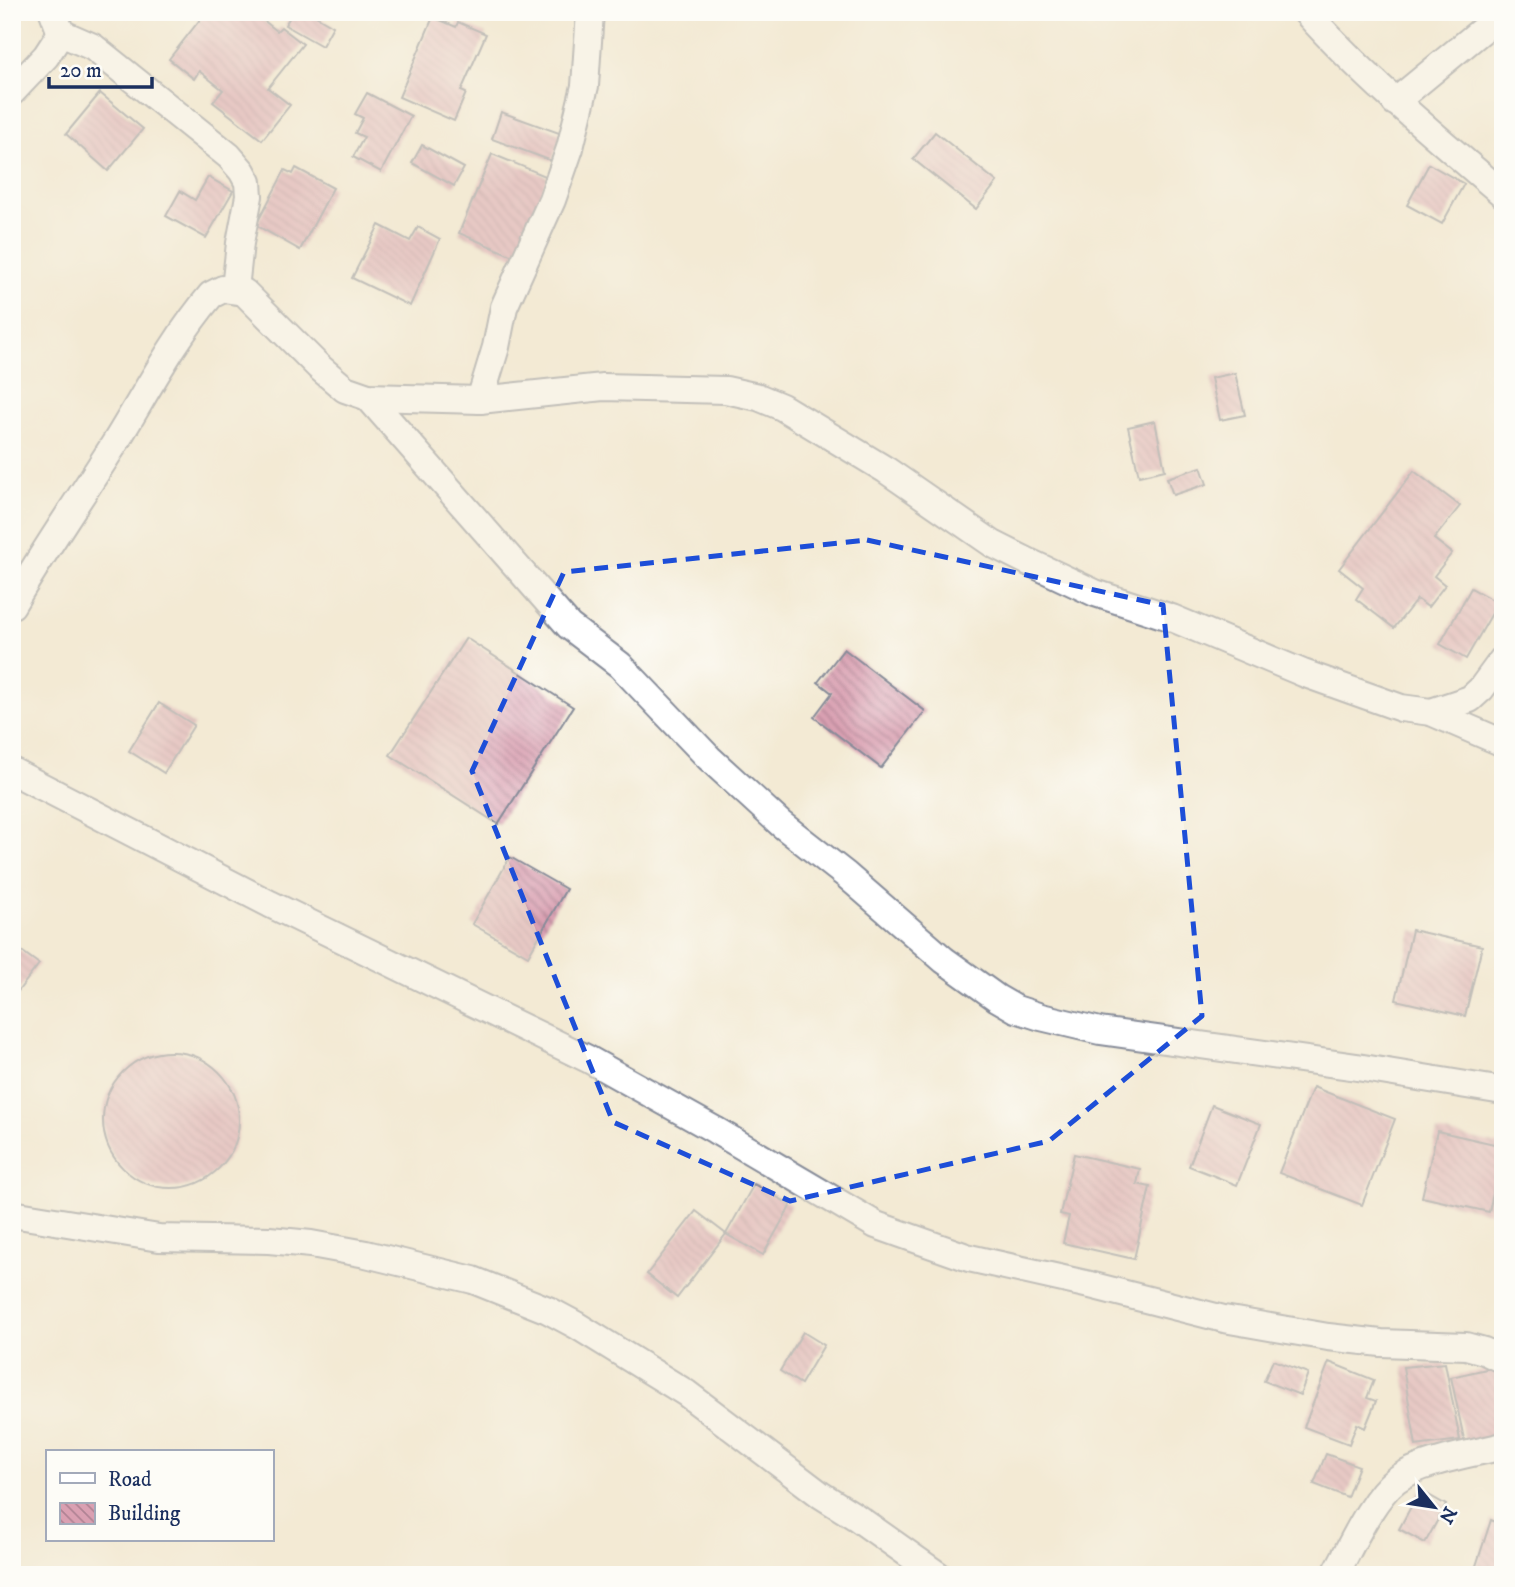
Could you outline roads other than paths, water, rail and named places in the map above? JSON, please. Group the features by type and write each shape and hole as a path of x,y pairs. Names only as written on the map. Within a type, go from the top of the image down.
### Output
{"street":[{"path":"1306,12 1336,46 1395,102 1503,194"},
{"path":"1395,102 1503,13"},
{"path":"480,400 496,348 504,307 552,200 570,148 585,86 582,15"},
{"path":"12,92 46,56 57,22 93,47 214,143 242,171 248,183 249,196 235,289"},
{"path":"12,605 168,354 211,295 223,289 235,289 252,298 292,341 345,389 368,397 480,400 603,387 726,390 758,397 782,407 886,470 981,536 1094,593 1172,618 1303,673 1401,708 1431,712 1503,743"},
{"path":"368,397 569,626 620,665 709,758 781,824 846,875 944,960 997,998 1016,1009 1100,1031 1357,1067 1503,1091"},
{"path":"1431,712 1470,699 1481,689 1503,659"},
{"path":"12,771 270,904 588,1059 876,1225 969,1258 1224,1319 1368,1341 1466,1346 1503,1360"},
{"path":"12,1214 159,1238 270,1240 311,1244 366,1254 473,1280 548,1310 686,1394 821,1495 937,1575"},
{"path":"1335,1575 1372,1509 1397,1479 1424,1466 1503,1446"}]}
